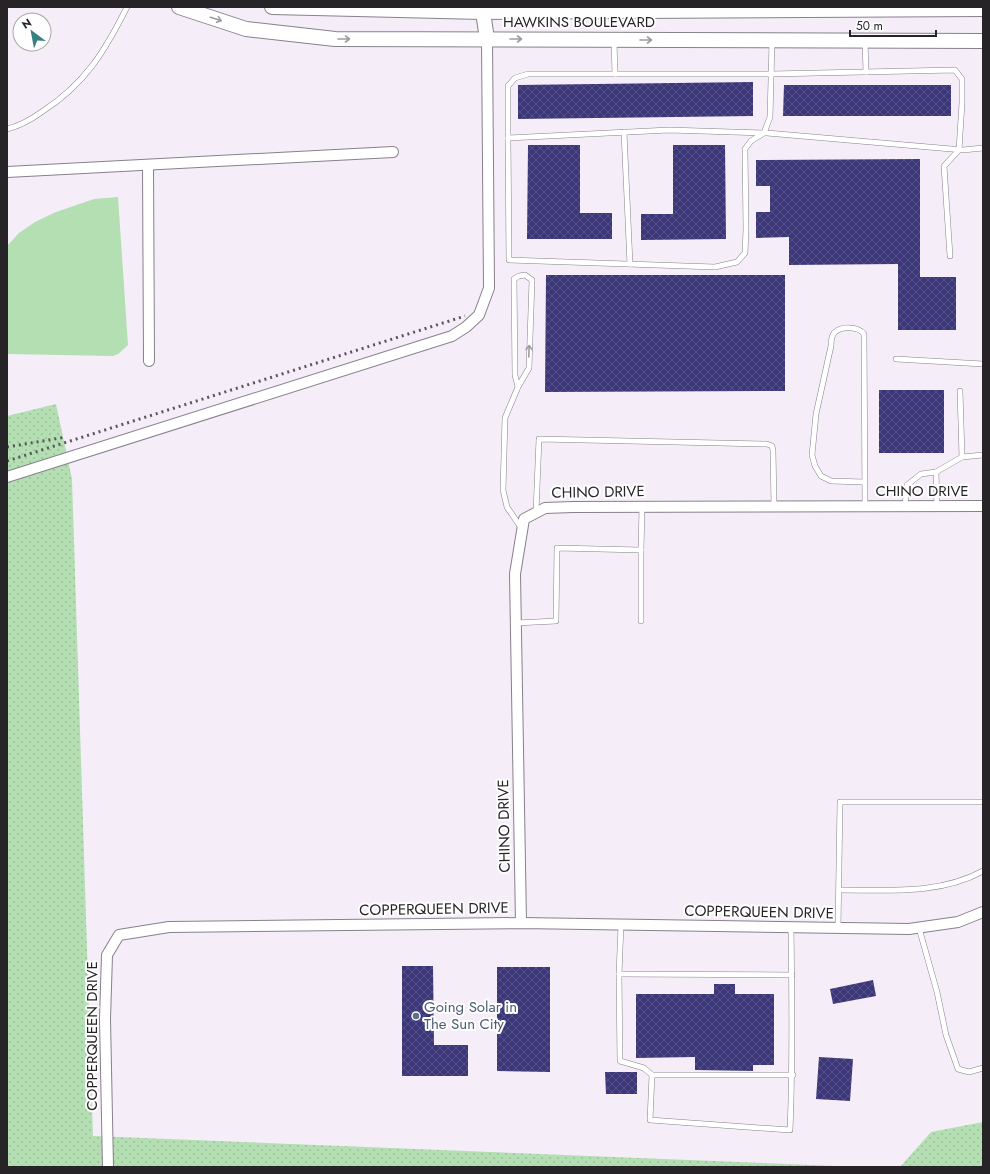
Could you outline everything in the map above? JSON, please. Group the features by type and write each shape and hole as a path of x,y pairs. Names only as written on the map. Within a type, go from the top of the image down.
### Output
{"main road":[{"name":"HAWKINS BOULEVARD","path":"179,7 246,29 335,39 983,41"},
{"name":"HAWKINS BOULEVARD","path":"272,7 483,12 983,9"},
{"path":"483,12 487,39"}],"street":[{"path":"7,477 452,336 466,327 479,315 489,288 487,39"},
{"path":"7,172 393,152"},
{"path":"148,165 149,361"},
{"name":"CHINO DRIVE","path":"521,923 515,574 524,519 545,508 983,506"},
{"name":"COPPERQUEEN DRIVE","path":"108,1167 105,1019 107,955 119,935 169,927 521,923 909,929 958,922 983,912"}],"lane":[{"path":"7,129 34,117 71,91 99,58 127,7"},
{"path":"614,39 615,74"},
{"path":"772,40 771,74 770,118 764,133 751,141 745,149 745,253 737,262 715,267 509,260 508,86 515,78 528,74 771,74 955,70 962,79 959,150 944,166 950,256"},
{"path":"865,41 866,72"},
{"path":"508,138 669,130 764,133 959,150 983,148"},
{"path":"624,132 630,264"},
{"path":"518,387 514,375 514,279 525,275 532,280 529,368 518,387 505,418 503,490 507,507 522,530"},
{"path":"864,482 831,481 821,476 815,466 812,455 816,414 832,337 834,333 839,330 853,328 861,330 864,334 865,506"},
{"path":"896,359 983,364"},
{"path":"960,391 962,457"},
{"path":"536,512 539,440 767,444 772,446 773,450 774,506"},
{"path":"905,506 907,485 921,474 936,472 962,457 983,456"},
{"path":"936,472 937,506"},
{"path":"641,621 642,507"},
{"path":"516,623 556,622 557,548 641,550"},
{"path":"838,928 840,802 983,802"},
{"path":"839,890 910,890 933,888 958,882 983,871"},
{"path":"620,925 620,1061 644,1068 652,1074 793,1075"},
{"path":"652,1074 650,1120 790,1130 793,1075 791,927"},
{"path":"919,928 937,992 946,1034 958,1069 969,1072 983,1068"},
{"path":"619,974 792,975"}],"green space":[{"path":"118,197 128,345 118,354 113,356 7,354 7,246 19,233 35,222 56,212 94,199"},
{"path":"56,404 72,479 93,1136 861,1167 7,1167 7,416"},
{"path":"983,1122 983,1167 900,1167 931,1132"}],"building":[{"path":"753,82 753,116 518,119 518,85"},
{"path":"784,85 951,85 951,116 783,116"},
{"path":"528,145 580,145 580,213 612,213 612,239 527,239"},
{"path":"673,145 725,145 726,239 641,240 641,214 673,214"},
{"path":"920,159 920,277 956,277 956,330 898,330 898,264 789,265 789,237 756,238 756,212 770,212 770,186 756,186 756,160"},
{"path":"546,275 785,275 785,391 545,392"},
{"path":"879,390 944,390 944,453 879,453"},
{"path":"402,966 433,966 434,1045 468,1045 468,1076 402,1076"},
{"path":"497,967 550,967 550,1072 497,1071"},
{"path":"873,980 876,996 833,1004 830,989"},
{"path":"714,984 735,984 735,994 774,994 774,1065 753,1065 753,1071 695,1070 695,1057 636,1058 636,994 714,994"},
{"path":"819,1057 853,1059 850,1101 816,1099"},
{"path":"605,1072 637,1072 637,1094 606,1094"}],"railway":[{"path":"7,461 465,316"},
{"path":"7,447 66,437"}],"place":[{"name":"Going Solar in The Sun City","path":"416,1016"}]}
